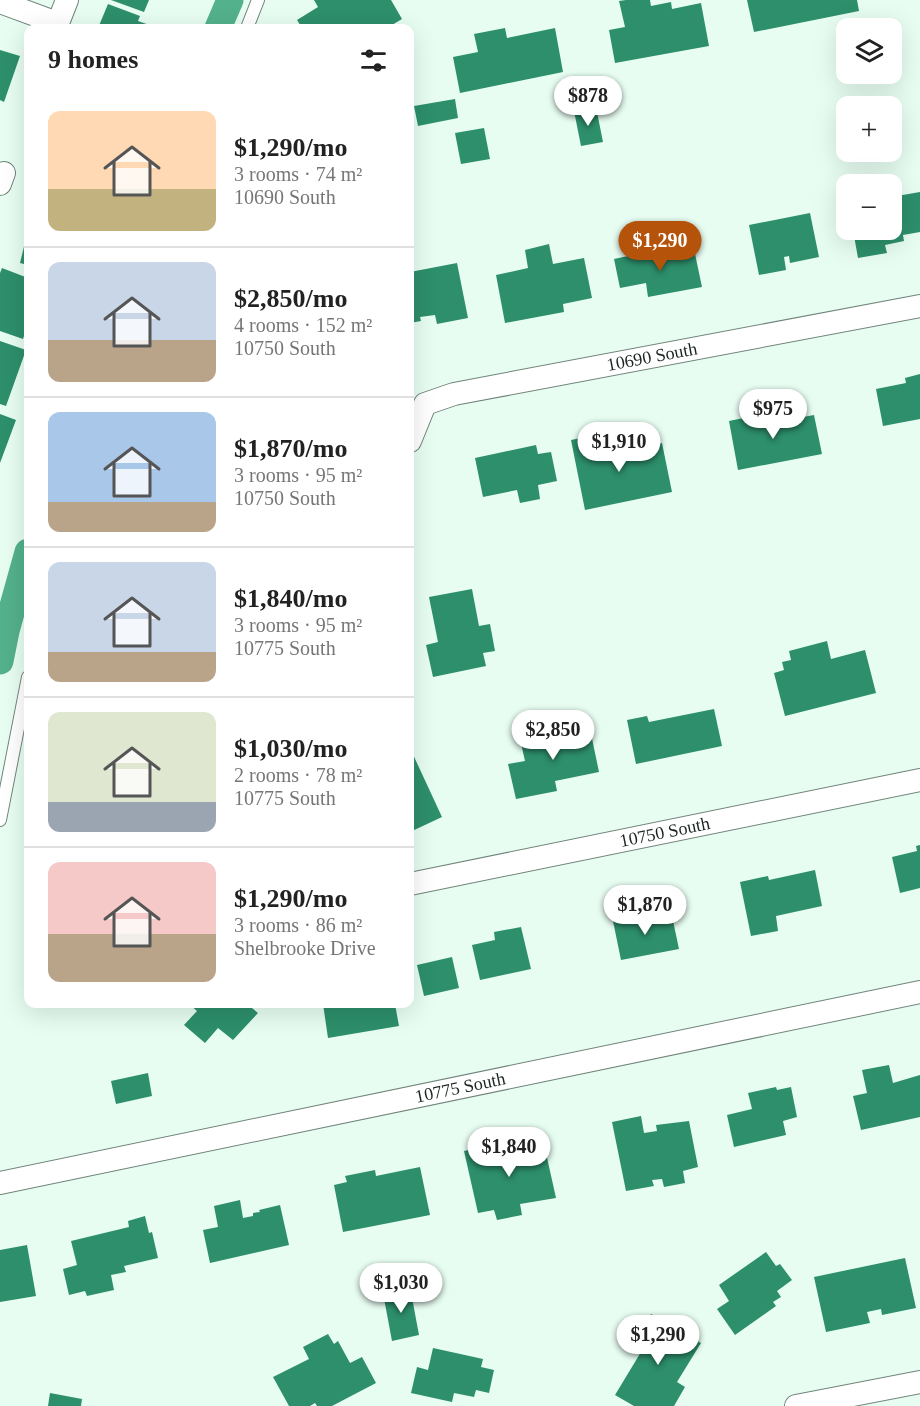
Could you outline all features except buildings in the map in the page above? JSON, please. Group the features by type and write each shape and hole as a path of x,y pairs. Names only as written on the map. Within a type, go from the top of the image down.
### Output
{"street":[{"path":"58,24 67,0"},
{"path":"0,2 52,24"},
{"name":"10690 South","path":"414,431 425,404 454,394 920,306"},
{"name":"10750 South","path":"414,883 920,780"},
{"name":"10775 South","path":"0,1183 920,992"},
{"path":"796,1406 920,1382"}],"lane":[{"path":"249,24 258,0"},
{"path":"0,820 24,697"}],"waterway":[{"path":"220,24 230,0"},
{"path":"0,661 24,566"}]}
